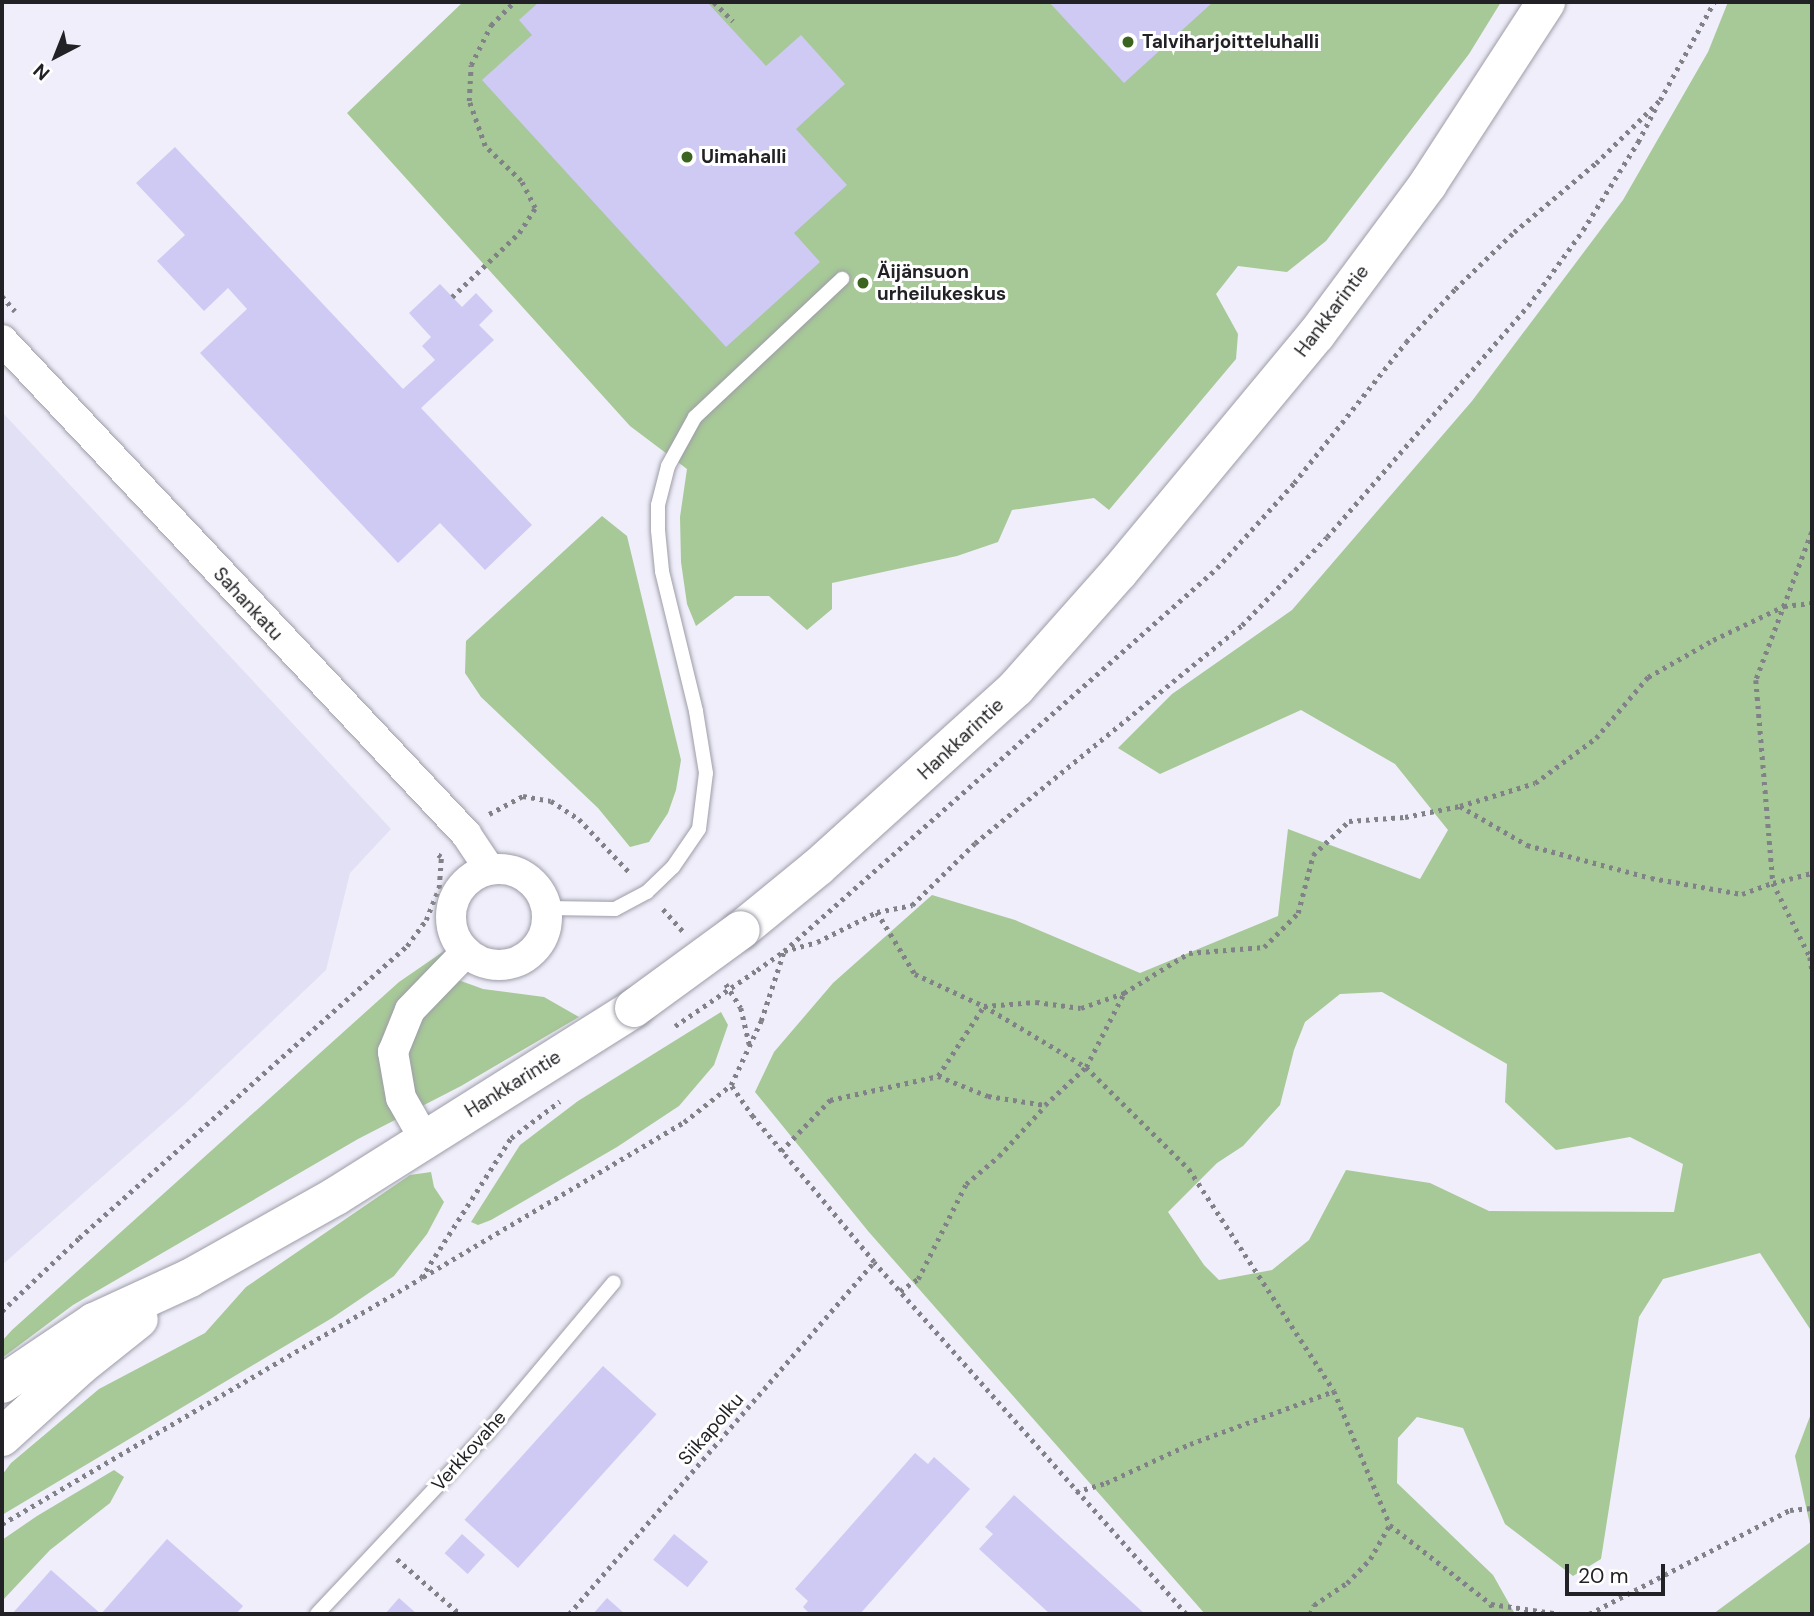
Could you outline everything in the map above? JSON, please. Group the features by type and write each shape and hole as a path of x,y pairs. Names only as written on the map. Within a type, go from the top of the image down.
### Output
{"main road":[{"name":"Hankkarintie","path":"2,1384 94,1322 190,1278 336,1196 634,1008 741,930 828,858 1016,688 1119,572 1316,335 1428,184 1546,2"},
{"name":"Hankkarintie","path":"2,1437 80,1366 190,1278"}],"street":[{"name":"Sahankatu","path":"2,340 466,834 490,870"},
{"path":"490,870 505,870 532,882 546,908 543,938 522,960 493,966 466,953 451,926 453,904 463,884 490,870"},
{"path":"425,1140 401,1098 393,1052 410,1010 466,953"}],"lane":[{"path":"546,908 615,909 648,892 673,867 699,829 706,773 696,710 662,571 658,530 658,505 668,466 695,417 842,278"},
{"name":"Verkkovahe","path":"317,1614 489,1431 614,1282"}],"path":[{"path":"452,297 519,233 535,208 521,181 485,146 469,101 471,65 491,26 514,2"},
{"path":"714,2 733,22"},
{"path":"784,951 817,942 877,912 912,905 975,843 1242,625 1327,537 1528,306 1590,219 1638,142 1714,2"},
{"path":"664,1034 784,951 1217,568 1294,483 1406,342 1455,289 1514,232 1596,163 1660,100"},
{"path":"1812,533 1756,680 1773,883 1810,957 1812,969"},
{"path":"984,1006 1036,1002 1081,1008 1124,993 1188,953 1264,947 1298,914 1313,855 1349,821 1405,817 1460,806 1535,783 1596,738 1648,677 1713,640 1784,606 1812,603"},
{"path":"1460,806 1527,845 1651,878 1742,894 1812,873"},
{"path":"2,1311 79,1238 407,946 425,920 439,888 441,857 432,847"},
{"path":"877,912 915,974 984,1006 1086,1067 1189,1169 1335,1391 1390,1525 1491,1604 1560,1614"},
{"path":"2,1524 684,1122 732,1086 761,1021 784,951"},
{"path":"900,1291 918,1279 966,1184 999,1156 1045,1105 1086,1067 1124,993"},
{"path":"938,1076 984,1006"},
{"path":"781,1151 830,1100 938,1076 988,1096 1045,1105"},
{"path":"732,1086 781,1151 874,1262 1186,1614"},
{"path":"421,1278 511,1138 572,1093"},
{"name":"Siikapolku","path":"569,1614 874,1262"},
{"path":"1076,1492 1106,1483 1189,1444 1335,1391"},
{"path":"1589,1614 1790,1510 1812,1508"},
{"path":"1310,1614 1314,1605 1347,1583 1370,1559 1390,1525"},
{"path":"383,1546 460,1614"},
{"path":"1491,1604 1494,1614"}],"shaded area":[{"path":"2,412 391,829 350,873 326,970 185,1104 2,1265"}],"green space":[{"name":"Äijänsuon urheilukeskus","path":"463,2 1501,2 1469,54 1326,241 1287,272 1238,266 1216,294 1238,334 1236,359 1109,510 1094,498 1012,510 998,542 957,556 832,583 832,609 807,630 769,596 735,596 696,626 687,604 681,562 680,517 687,469 630,426 347,113"},
{"path":"1728,2 1812,2 1812,1332 1760,1253 1663,1279 1639,1317 1601,1559 1573,1576 1505,1524 1463,1428 1417,1417 1398,1438 1397,1483 1493,1575 1515,1614 1205,1614 868,1231 755,1092 774,1052 833,983 932,895 1015,920 1140,973 1278,916 1288,829 1420,879 1448,830 1395,764 1301,710 1160,774 1118,748 1172,694 1292,610 1472,401 1623,200 1708,52","holes":["1382,992 1507,1064 1505,1102 1556,1150 1630,1137 1683,1164 1674,1212 1489,1211 1430,1183 1346,1170 1309,1240 1272,1270 1219,1280 1204,1265 1168,1212 1217,1163 1243,1146 1280,1105 1294,1050 1305,1022 1340,994"]},
{"path":"602,516 627,536 681,760 676,790 668,813 649,842 630,847 598,808 481,697 465,673 466,641"},
{"path":"447,949 450,977 483,989 544,997 579,1017 461,1086 358,1139 73,1305 2,1358 2,1341 12,1330 399,982"},
{"path":"721,1012 728,1025 714,1065 679,1106 617,1147 491,1220 478,1225 471,1222 520,1145 578,1101"},
{"path":"431,1172 434,1187 444,1202 427,1234 394,1276 332,1318 2,1515 2,1475 11,1463 99,1389 205,1333 246,1287 410,1175"},
{"path":"1812,1411 1812,1534 1795,1456"},
{"path":"114,1470 124,1477 110,1503 50,1550 2,1601 2,1540"},
{"path":"1812,1541 1812,1614 1713,1614"}],"building":[{"name":"Uimahalli","path":"539,2 707,2 766,66 801,35 845,84 796,129 847,185 794,233 820,262 726,347 482,80 532,35 519,20"},
{"name":"Talviharjoitteluhalli","path":"1049,2 1213,2 1124,83"},
{"path":"175,147 403,389 435,360 422,346 431,337 409,313 440,284 462,307 476,293 493,311 479,325 494,340 421,408 532,525 485,570 440,523 398,563 200,353 247,309 228,288 204,311 157,261 185,235 136,183"},
{"path":"603,1366 657,1414 518,1568 464,1520"},
{"path":"915,1453 928,1464 934,1457 970,1489 860,1614 810,1614 803,1607 808,1601 795,1589"},
{"path":"1014,1495 1145,1614 1050,1614 979,1549 993,1534 985,1527"},
{"path":"462,1534 485,1555 468,1574 445,1553"},
{"path":"674,1534 708,1562 687,1587 653,1560"},
{"path":"167,1539 243,1606 236,1614 101,1614"},
{"path":"51,1570 101,1614 12,1614"},
{"path":"399,1598 417,1614 385,1614"},
{"path":"607,1598 625,1614 593,1614"}],"place":[{"name":"Talviharjoitteluhalli","path":"1128,42"},
{"name":"Uimahalli","path":"687,157"},
{"name":"Äijänsuon urheilukeskus","path":"863,283"}]}
